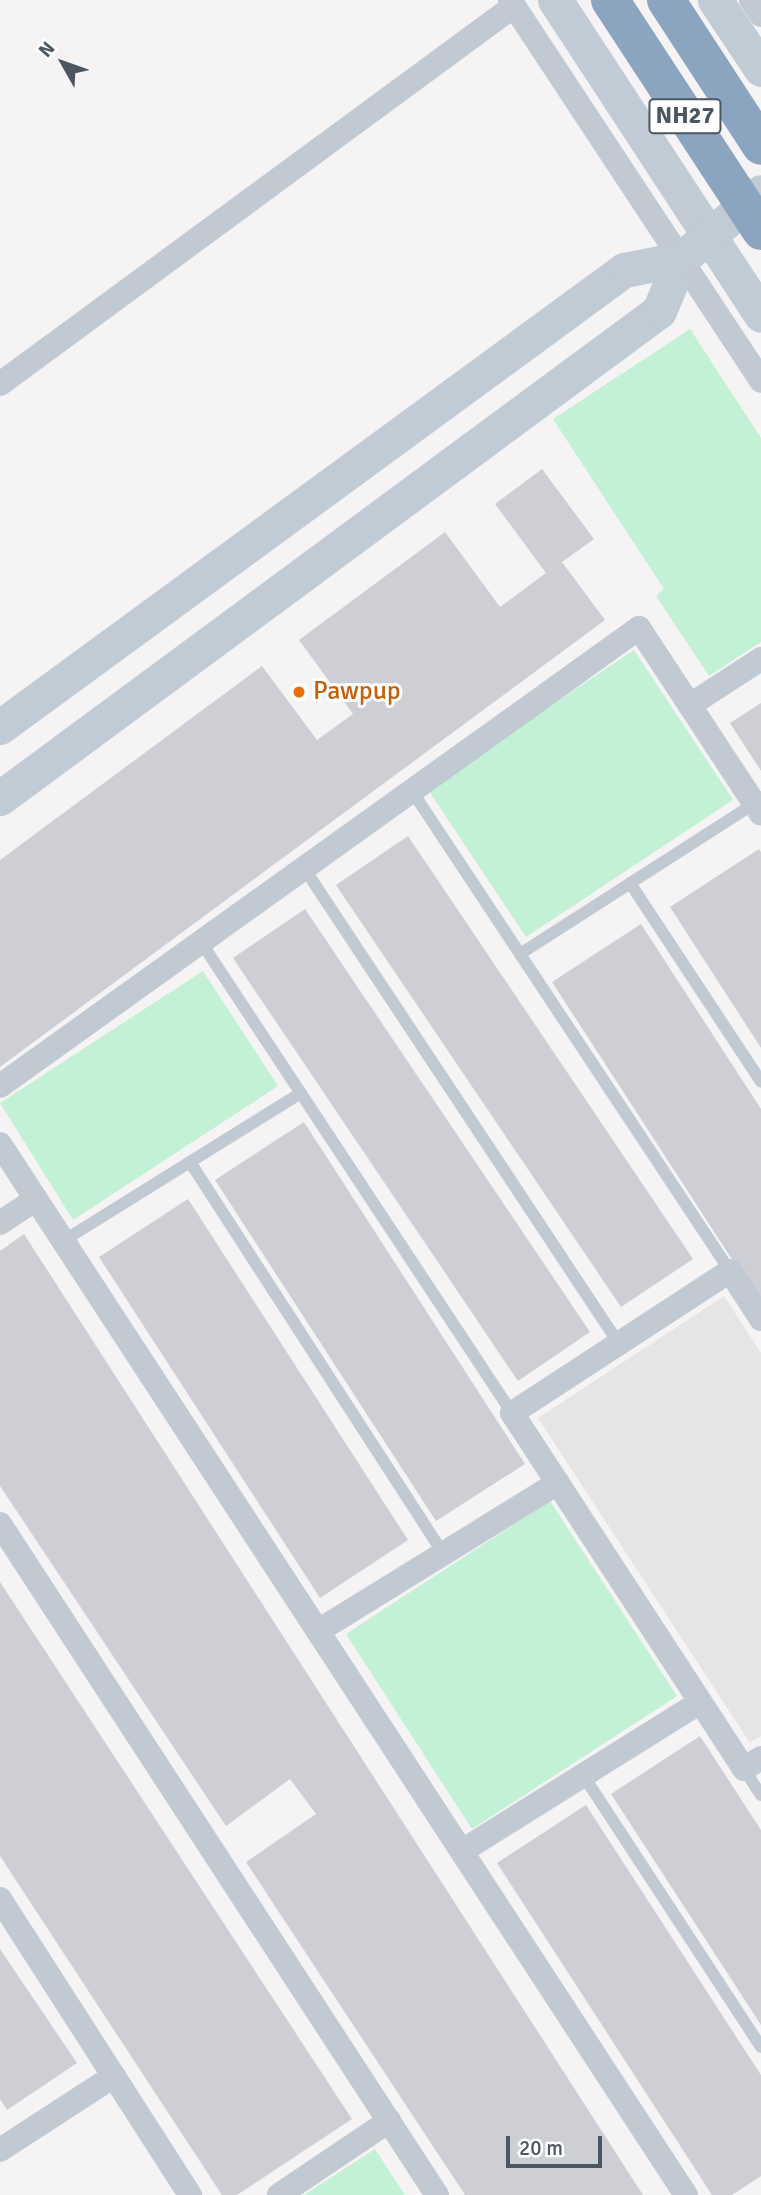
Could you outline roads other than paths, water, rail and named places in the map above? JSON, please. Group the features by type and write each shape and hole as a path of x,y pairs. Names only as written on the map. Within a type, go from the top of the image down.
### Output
{"highway":[{"name":"NH27","path":"610,0 761,231"},
{"name":"NH27","path":"666,0 761,145"}],"street":[{"path":"555,0 761,315"},
{"path":"715,0 761,69"},
{"path":"751,0 761,15"},
{"path":"0,384 512,3 761,382"},
{"path":"0,798 659,312 681,259 761,192"},
{"path":"0,727 624,270 681,259"},
{"path":"0,1086 639,628 757,809"},
{"path":"690,705 761,659"},
{"path":"0,1144 686,2195"},
{"path":"0,1223 36,1199"},
{"path":"752,1763 700,1702 512,1413 730,1271 761,1319"},
{"path":"318,1631 558,1483"},
{"path":"0,1524 437,2195"},
{"path":"462,1851 700,1702"},
{"path":"0,1899 190,2195"},
{"path":"0,2150 114,2077"},
{"path":"279,2195 389,2121"}],"lane":[{"path":"412,791 730,1271"},
{"path":"520,954 631,883 757,809"},
{"path":"304,868 619,1343"},
{"path":"631,883 761,1082"},
{"path":"201,942 512,1413"},
{"path":"63,1241 301,1093"},
{"path":"190,1162 444,1554"},
{"path":"752,1763 761,1795"},
{"path":"583,1775 761,2047"}],"place":[{"name":"Pawpup","path":"299,692"}]}
